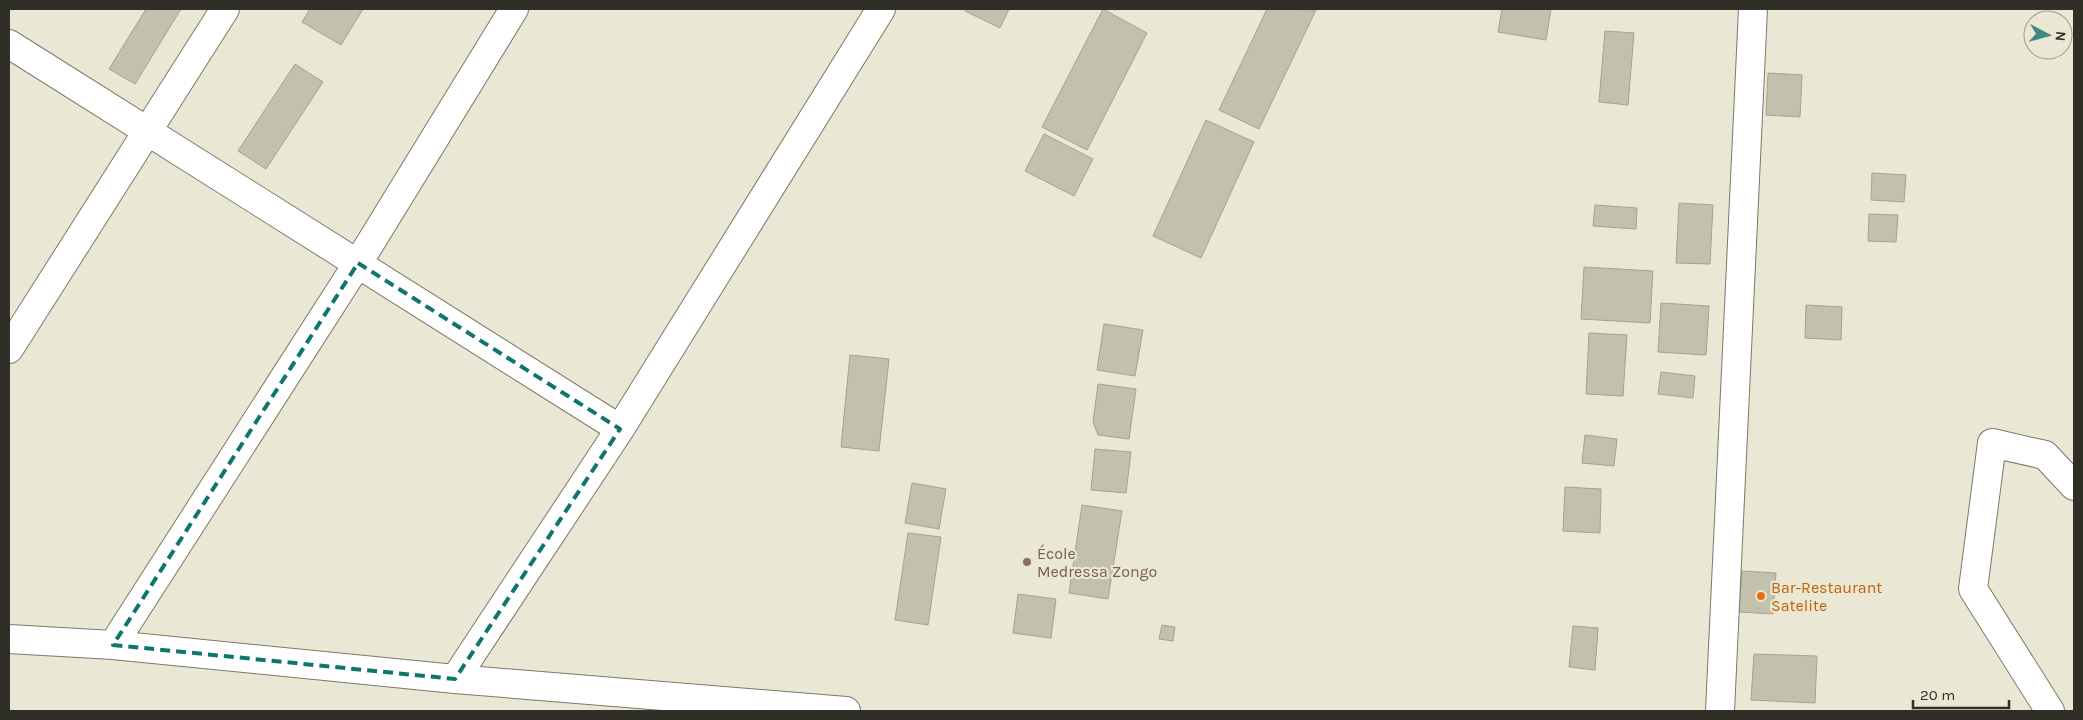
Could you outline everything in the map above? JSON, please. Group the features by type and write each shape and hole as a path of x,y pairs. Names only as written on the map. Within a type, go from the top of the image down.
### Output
{"street":[{"path":"9,349 225,9"},
{"path":"113,646 358,263 514,9"},
{"path":"455,679 620,429 881,9"},
{"path":"1720,711 1753,9"},
{"path":"9,44 620,429"},
{"path":"2050,711 1973,589 1992,443 2045,455 2074,486"},
{"path":"9,640 113,646 455,679 846,711"}],"highlighted area":[{"path":"358,263 620,429 455,679 113,645"}],"building":[{"path":"146,9 181,9 135,84 109,69"},
{"path":"310,9 363,9 341,45 302,22"},
{"path":"966,9 1009,9 1000,28 965,11"},
{"path":"1103,9 1147,33 1087,150 1042,127"},
{"path":"1267,9 1316,10 1259,129 1219,110"},
{"path":"1502,9 1551,9 1546,40 1498,32"},
{"path":"1605,31 1634,33 1628,105 1599,102"},
{"path":"295,64 323,82 266,169 238,151"},
{"path":"1768,73 1802,75 1800,117 1766,115"},
{"path":"1206,120 1254,142 1201,258 1153,236"},
{"path":"1044,134 1093,159 1074,196 1025,171"},
{"path":"1872,173 1906,175 1904,202 1871,200"},
{"path":"1679,203 1713,205 1710,264 1676,263"},
{"path":"1595,205 1637,208 1636,229 1593,226"},
{"path":"1869,214 1898,215 1896,242 1868,241"},
{"path":"1584,267 1653,271 1650,323 1581,319"},
{"path":"1661,303 1709,306 1706,355 1658,352"},
{"path":"1806,305 1842,307 1841,340 1805,338"},
{"path":"1104,324 1143,330 1135,376 1097,370"},
{"path":"1589,333 1627,335 1623,396 1586,394"},
{"path":"850,355 889,359 879,451 841,447"},
{"path":"1661,372 1695,376 1693,398 1658,394"},
{"path":"1098,384 1136,389 1129,439 1098,435 1093,422"},
{"path":"1585,435 1617,439 1614,466 1582,463"},
{"path":"1095,449 1131,452 1126,493 1091,490"},
{"path":"912,483 946,489 939,529 905,523"},
{"path":"1565,487 1601,489 1600,533 1563,531"},
{"path":"1082,505 1122,511 1108,599 1069,593"},
{"path":"908,533 941,537 928,625 895,620"},
{"path":"1742,571 1776,573 1773,614 1739,612"},
{"path":"1018,594 1056,599 1051,638 1013,633"},
{"path":"1162,625 1175,627 1173,641 1159,639"},
{"path":"1573,626 1598,628 1595,670 1569,667"},
{"path":"1754,654 1817,656 1815,703 1751,700"}],"place":[{"name":"École Medressa Zongo","path":"1027,562"},
{"name":"Bar-Restaurant Satelite","path":"1761,596"}]}
